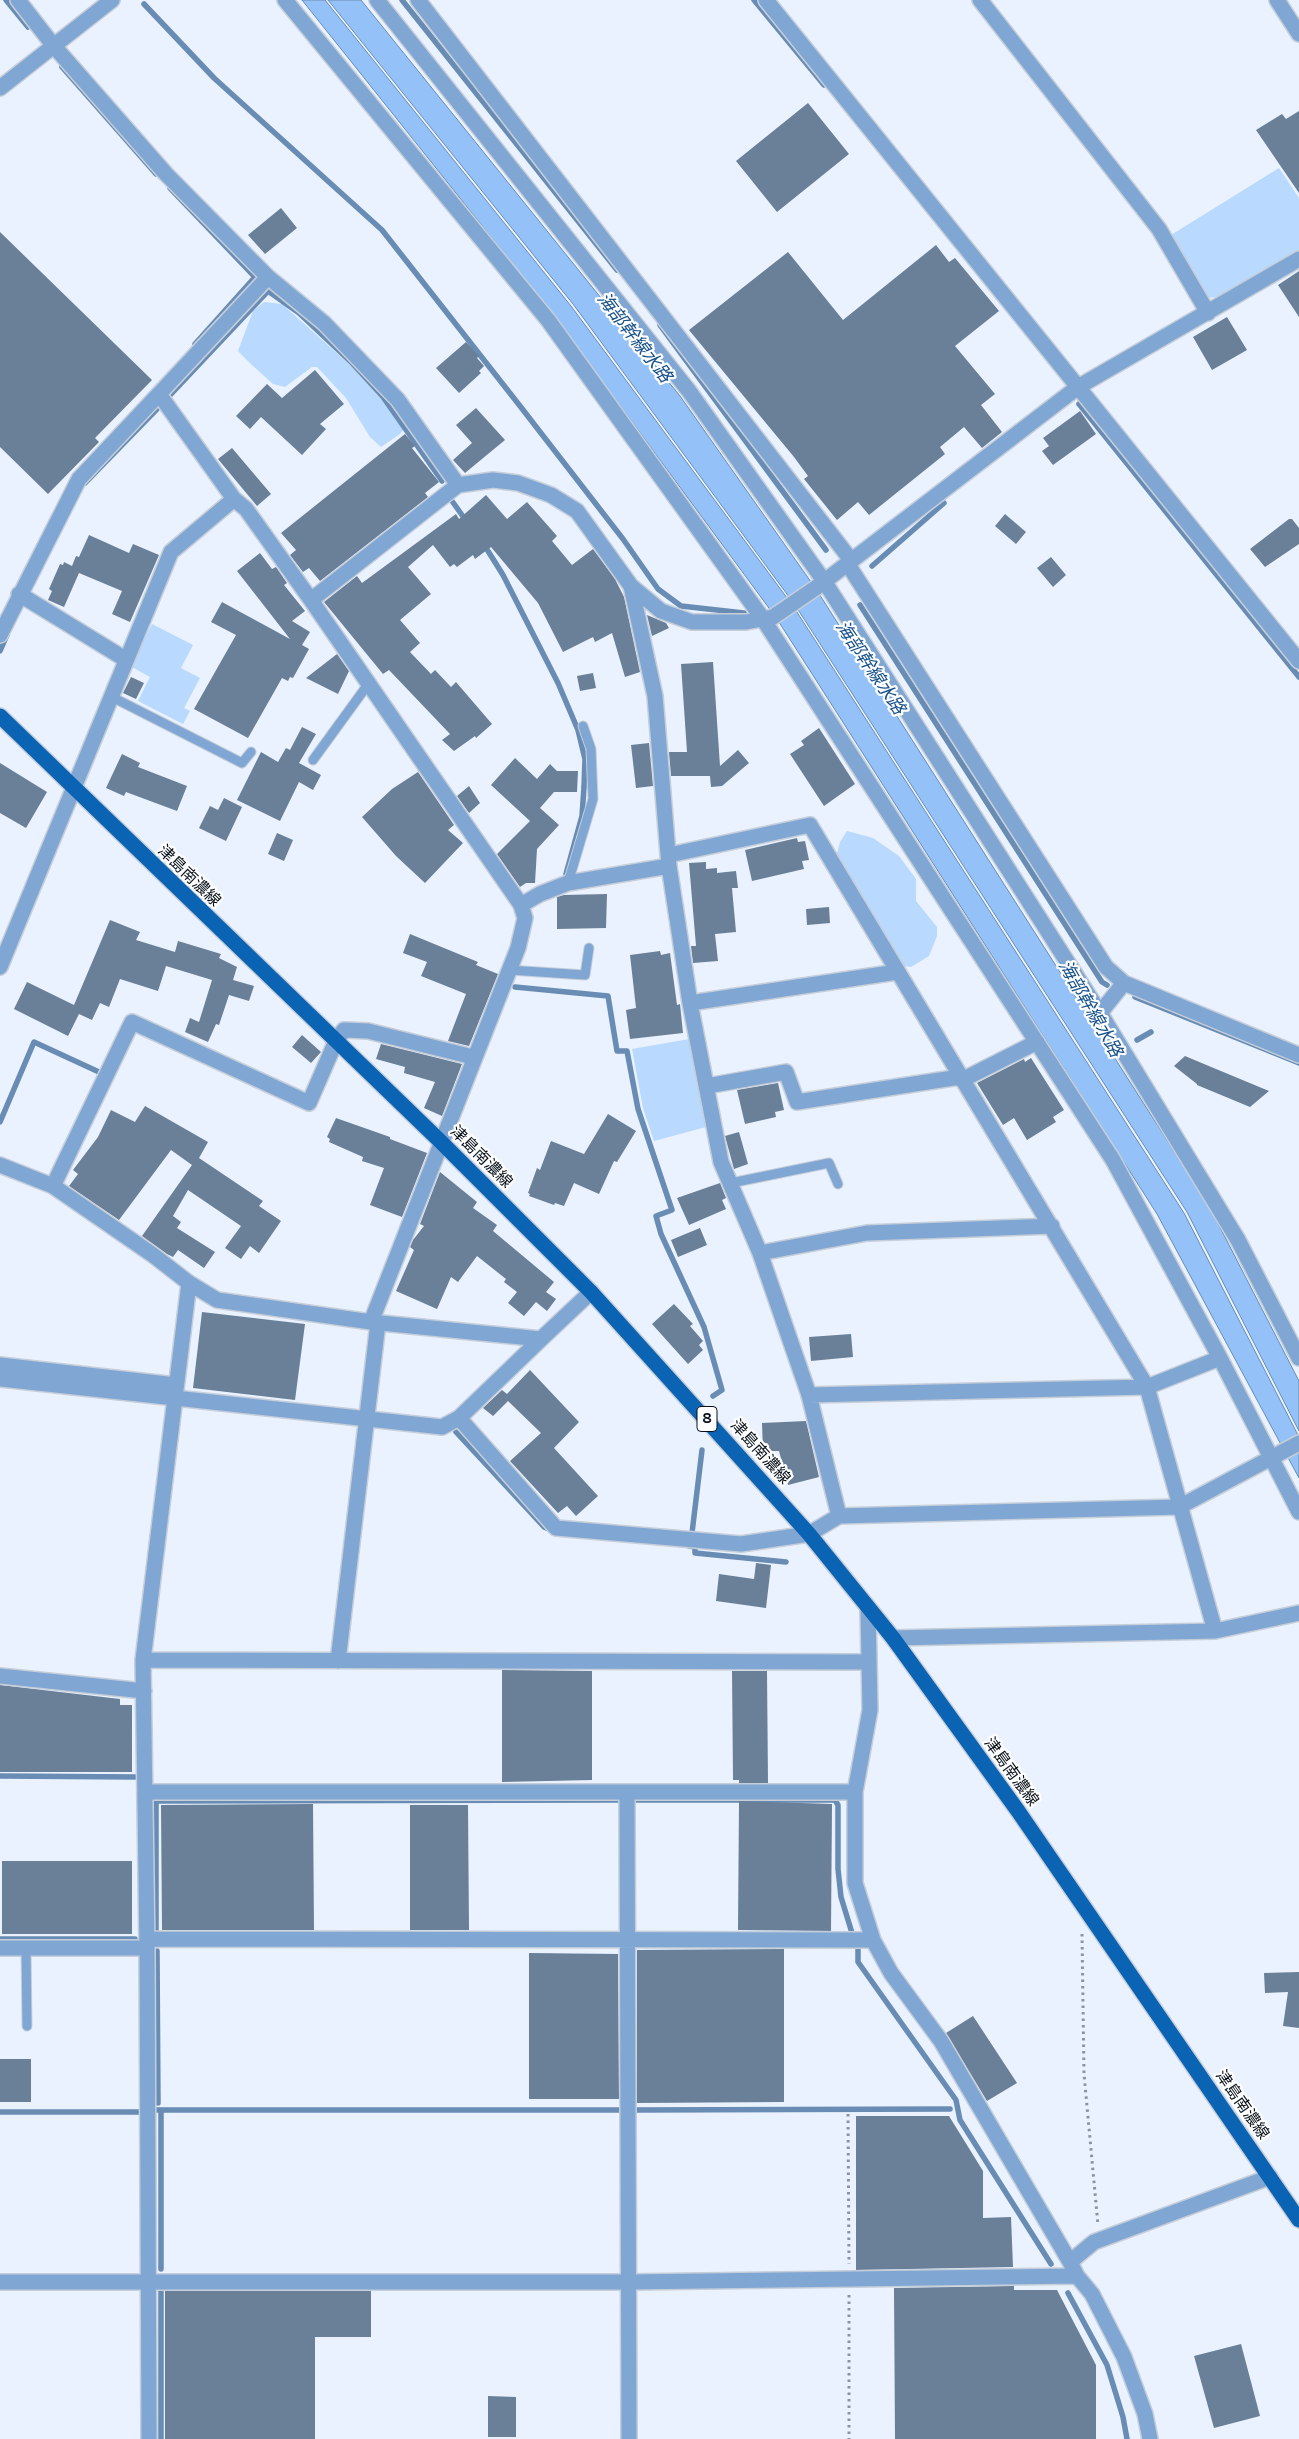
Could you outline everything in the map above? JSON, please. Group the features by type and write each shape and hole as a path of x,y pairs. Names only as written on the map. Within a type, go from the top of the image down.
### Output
{"main road":[{"name":"津島南濃線","path":"0,716 440,1142 591,1292 808,1534 893,1638 1018,1811 1299,2220"}],"street":[{"path":"18,0 53,45 166,174 268,277 324,323 398,400 458,485"},
{"path":"0,88 112,0"},
{"path":"285,0 548,320 768,618 1113,1160 1220,1358 1277,1455 1299,1512"},
{"path":"377,0 689,391 821,584 1100,1014 1238,1240 1299,1358"},
{"path":"418,0 849,561 1106,967 1124,983 1299,1055"},
{"path":"766,0 1299,661"},
{"path":"980,0 1158,229 1208,313"},
{"path":"1277,0 1299,34"},
{"path":"311,600 458,485 493,480 518,483 552,495 577,511 631,586 661,611 692,622 746,622 768,618 821,584 1078,388 1299,259"},
{"path":"0,635 19,594 80,479 268,277"},
{"path":"159,394 234,500 246,509 369,683 521,905 525,918 518,948 440,1142 374,1323 366,1420 338,1661"},
{"path":"0,967 110,696 171,552 234,500"},
{"path":"631,586 655,696 669,860 690,1004 722,1162 760,1254 808,1395 838,1516"},
{"path":"19,594 126,659"},
{"path":"521,905 540,894 568,883 810,825 1147,1387 1215,1631"},
{"path":"690,1004 897,972"},
{"path":"1100,1014 1124,983"},
{"path":"52,1186 132,1022 309,1103 336,1041 344,1030 368,1031 473,1057"},
{"path":"707,1086 786,1072 797,1102 961,1079 1037,1042"},
{"path":"0,1165 52,1186 153,1255 189,1284 217,1300 374,1323 541,1339"},
{"path":"760,1254 867,1233 1052,1226"},
{"path":"149,2439 147,1943 143,1660 189,1284"},
{"path":"0,1365 366,1420 442,1427 459,1418 591,1292"},
{"path":"808,1395 1147,1387 1220,1358"},
{"path":"0,1379 176,1391"},
{"path":"459,1418 556,1528 742,1544 808,1534 838,1516 1179,1507 1299,1442"},
{"path":"868,1608 870,1710 855,1792 855,1883 873,1940 892,1973 941,2041 1077,2276 1092,2294 1124,2358 1145,2414 1150,2439"},
{"path":"893,1638 1215,1631 1299,1613"},
{"path":"143,1660 868,1662"},
{"path":"0,1676 144,1691"},
{"path":"145,1792 855,1792"},
{"path":"628,1792 629,2439"},
{"path":"0,1948 147,1943 873,1940"},
{"path":"1070,2262 1100,2240 1270,2177"},
{"path":"0,2282 629,2282 1077,2276"}],"lane":[{"path":"313,760 369,683"},
{"path":"110,696 242,763 251,752"},
{"path":"568,883 593,799 591,748 583,726"},
{"path":"509,970 585,975 590,948"},
{"path":"731,1183 829,1163 838,1184"},
{"path":"26,1948 27,2026"}],"path":[{"path":"1089,1916 1082,1936 1084,2074 1100,2240"}],"shaded area":[{"path":"302,0 325,0 571,306 793,606 1184,1213 1299,1437 1299,1478 1157,1214 777,619 554,316"},
{"path":"328,0 361,0 680,396 816,589 1209,1206 1299,1381 1299,1431 1187,1212 795,605 573,304"},
{"path":"1279,168 1299,198 1299,250 1219,297 1206,298 1171,235"},
{"path":"264,302 282,304 350,365 381,399 404,429 400,434 381,447 370,437 346,398 317,367 312,367 285,387 273,384 252,365 238,351 253,311"},
{"path":"152,624 193,645 181,668 200,678 184,708 190,711 183,724 138,701 150,677 130,666"},
{"path":"847,831 873,838 899,856 916,879 916,901 937,927 937,936 929,956 911,967 902,966 836,857 840,842"},
{"path":"689,1039 706,1127 654,1141 643,1108 632,1049"}],"building":[{"path":"808,103 849,154 777,212 736,161"},
{"path":"1299,111 1299,193 1256,130 1282,114 1286,119"},
{"path":"281,208 297,228 265,254 248,235"},
{"path":"0,232 152,380 95,438 99,442 48,494 0,447"},
{"path":"936,245 949,262 955,258 999,311 955,346 995,394 981,405 1002,432 982,448 964,427 940,447 945,454 869,515 858,502 837,520 804,479 808,476 794,457 689,330 788,252 843,320"},
{"path":"1299,271 1299,317 1278,285"},
{"path":"1227,317 1247,350 1212,370 1193,337"},
{"path":"466,342 479,356 477,358 484,366 479,371 481,373 459,393 436,368"},
{"path":"315,370 344,404 320,424 326,429 302,455 261,417 250,429 236,416 267,384 282,398"},
{"path":"476,408 505,440 465,473 453,460 472,443 456,425"},
{"path":"1080,411 1096,434 1053,465 1042,451 1049,446 1043,438"},
{"path":"405,434 415,446 412,448 439,482 425,493 428,497 320,581 309,568 303,572 290,555 296,550 281,533"},
{"path":"232,448 271,494 257,506 218,459"},
{"path":"486,495 507,519 527,502 557,536 552,541 572,565 593,549 615,579 624,597 640,672 625,677 612,633 595,642 593,637 563,652 538,603 491,547 475,559 473,555 457,567 454,564 450,567 433,545 408,567 431,594 400,620 420,643 410,652 431,674 435,670 451,687 456,682 492,724 476,738 475,736 454,751 442,740 450,734 389,670 383,674 324,602 357,576 362,583 456,514 459,519"},
{"path":"1005,514 1026,532 1016,544 995,526"},
{"path":"1289,519 1292,519 1299,528 1299,544 1265,567 1250,549"},
{"path":"89,535 129,553 133,544 159,555 130,622 112,614 122,591 79,573 64,607 48,600 52,591 49,589 60,564 63,565 64,562 72,566 76,556 79,557"},
{"path":"260,553 272,569 276,567 287,583 284,585 305,611 292,621 310,632 302,645 309,649 293,678 290,677 288,681 282,678 248,738 194,709 236,635 211,622 222,602 290,639 237,571"},
{"path":"1051,557 1066,575 1053,587 1037,568"},
{"path":"647,615 666,623 669,628 652,636"},
{"path":"337,654 349,671 338,694 306,678"},
{"path":"713,662 720,766 738,750 749,763 722,786 711,787 710,776 671,776 669,752 687,752 681,664"},
{"path":"593,673 596,688 580,691 577,676"},
{"path":"131,677 144,683 136,699 123,693"},
{"path":"302,727 316,734 299,763 321,775 313,790 299,782 280,821 237,800 261,752 278,762 286,748 290,750"},
{"path":"819,728 855,784 824,806 790,754 804,745 801,741"},
{"path":"649,743 653,786 636,788 631,745"},
{"path":"122,754 140,763 138,767 187,786 177,811 126,792 124,796 106,788"},
{"path":"515,758 537,779 550,764 557,771 578,771 577,792 554,792 540,808 559,825 537,849 535,883 526,883 520,887 497,854 530,821 491,785"},
{"path":"0,763 47,792 26,828 0,813"},
{"path":"418,772 454,825 448,830 463,843 425,883 396,856 362,817 392,789"},
{"path":"469,786 480,803 469,813 457,796"},
{"path":"224,798 242,807 226,841 199,828 210,806 218,810"},
{"path":"277,833 293,840 284,861 268,854"},
{"path":"797,838 798,842 805,841 809,860 802,861 804,869 752,881 745,850"},
{"path":"706,862 706,869 717,868 717,873 736,871 738,888 732,888 736,932 715,934 718,961 693,963 691,946 696,946 689,863"},
{"path":"607,894 606,928 557,929 557,897 564,895"},
{"path":"829,907 830,923 807,925 806,909"},
{"path":"110,920 140,932 136,940 175,952 178,941 221,954 219,958 237,967 233,980 254,986 249,1001 229,995 219,1025 216,1024 208,1042 185,1032 190,1018 199,1022 212,980 166,966 158,991 120,979 109,1007 100,1003 92,1020 79,1014 68,1036 14,1009 27,982 74,1005"},
{"path":"410,934 478,962 476,965 498,974 469,1046 448,1041 466,994 421,976 427,962 403,953"},
{"path":"660,951 661,955 670,953 677,1005 680,1004 683,1033 630,1039 626,1010 636,1008 630,955"},
{"path":"302,1035 321,1052 311,1063 292,1047"},
{"path":"381,1044 462,1064 442,1116 424,1108 435,1082 404,1073 405,1067 376,1059"},
{"path":"1185,1056 1269,1091 1250,1107 1197,1085 1174,1066"},
{"path":"1031,1058 1064,1110 1053,1117 1056,1122 1027,1140 1014,1118 1003,1125 977,1083 1024,1059 1025,1062"},
{"path":"778,1083 784,1110 775,1112 776,1117 745,1124 737,1090"},
{"path":"145,1106 208,1142 199,1158 263,1201 259,1206 281,1221 259,1253 250,1246 241,1259 225,1248 241,1226 188,1190 173,1216 181,1222 177,1228 215,1252 204,1268 178,1250 173,1257 167,1254 142,1236 192,1165 171,1150 119,1220 69,1186 78,1174 73,1170 98,1137 111,1110 135,1122"},
{"path":"608,1114 636,1131 617,1162 614,1161 599,1194 574,1183 564,1206 555,1203 554,1205 529,1196 530,1194 528,1193 537,1168 540,1170 551,1141 584,1154"},
{"path":"336,1118 390,1137 390,1139 427,1153 402,1217 370,1205 384,1168 362,1161 363,1157 329,1142 330,1139 327,1137"},
{"path":"739,1132 748,1164 734,1169 725,1136"},
{"path":"440,1172 477,1202 473,1208 497,1225 493,1231 554,1282 546,1292 556,1299 547,1311 536,1302 524,1316 508,1303 517,1292 504,1282 506,1279 477,1256 458,1282 451,1277 437,1309 396,1291 414,1250 410,1247 413,1240 424,1226 420,1224"},
{"path":"720,1183 726,1198 722,1200 726,1209 689,1225 677,1198"},
{"path":"700,1228 707,1245 678,1257 671,1240"},
{"path":"674,1304 693,1324 690,1326 703,1341 699,1345 703,1350 688,1364 652,1324"},
{"path":"202,1312 305,1324 295,1400 193,1388"},
{"path":"851,1334 853,1357 811,1361 809,1337"},
{"path":"530,1370 579,1422 554,1448 598,1496 576,1516 567,1506 558,1513 510,1461 541,1433 508,1401 493,1416 483,1408 502,1390 507,1394"},
{"path":"806,1421 819,1477 788,1485 779,1451 763,1451 762,1423"},
{"path":"756,1563 771,1565 766,1608 716,1601 719,1574 754,1579"},
{"path":"502,1670 592,1671 592,1780 502,1782"},
{"path":"732,1671 767,1671 768,1783 739,1783 739,1780 733,1780"},
{"path":"0,1685 120,1699 120,1705 132,1705 132,1772 0,1772"},
{"path":"739,1801 832,1804 831,1931 738,1930"},
{"path":"313,1804 314,1930 162,1930 161,1805"},
{"path":"410,1805 468,1805 469,1930 410,1930"},
{"path":"2,1861 132,1861 132,1934 2,1934"},
{"path":"784,1949 784,2102 637,2103 637,1950"},
{"path":"529,1953 618,1954 619,2099 529,2099"},
{"path":"1299,1972 1299,2028 1283,2026 1288,1992 1265,1993 1264,1973"},
{"path":"973,2016 1017,2083 987,2101 946,2033"},
{"path":"0,2059 31,2059 31,2102 0,2102"},
{"path":"856,2116 949,2116 983,2171 983,2218 1011,2217 1013,2267 856,2270"},
{"path":"1014,2286 1014,2290 1057,2290 1096,2365 1096,2439 895,2439 894,2288"},
{"path":"165,2291 371,2291 371,2337 315,2337 315,2439 165,2439"},
{"path":"1241,2344 1260,2416 1214,2428 1194,2356"},
{"path":"488,2396 516,2397 516,2437 488,2437"}],"waterway":[{"path":"6,0 28,27"},
{"path":"402,0 617,270"},
{"path":"754,0 824,85"},
{"path":"144,4 214,78 382,230 623,539 658,589 681,606 744,613"},
{"path":"62,67 156,174"},
{"path":"170,188 255,277 195,344"},
{"path":"170,395 268,291 299,313 351,362 383,397 442,481"},
{"path":"660,325 826,550"},
{"path":"1079,404 1299,677"},
{"path":"85,483 157,409"},
{"path":"452,501 467,522"},
{"path":"872,566 944,503"},
{"path":"483,543 503,575 558,683 578,730 585,759 582,816 566,874"},
{"path":"860,605 1102,982 1107,985"},
{"path":"0,651 7,635"},
{"path":"515,987 608,996 617,1051 627,1051 638,1109 672,1210 656,1216 661,1234 704,1327 722,1390 713,1396"},
{"path":"1135,997 1299,1063"},
{"path":"1137,1040 1151,1032"},
{"path":"0,1122 34,1042 99,1072"},
{"path":"456,1432 544,1527 551,1530"},
{"path":"692,1533 702,1450"},
{"path":"689,1546 695,1547 695,1553 786,1562"},
{"path":"0,1776 135,1777"},
{"path":"156,1933 156,1801 621,1800"},
{"path":"635,1800 835,1800 838,1805 838,1869 841,1897 852,1933"},
{"path":"0,1939 135,1939"},
{"path":"858,1943 858,1962 956,2100 960,2120 1051,2264"},
{"path":"157,1951 158,2103"},
{"path":"634,2110 950,2109"},
{"path":"155,2110 621,2110"},
{"path":"161,2110 161,2269"},
{"path":"0,2112 140,2112"},
{"path":"161,2289 161,2439"},
{"path":"1068,2293 1107,2365 1123,2417 1127,2439"}],"water label":[{"name":"海部幹線水路","path":"634,338"},
{"name":"海部幹線水路","path":"870,668"},
{"name":"海部幹線水路","path":"1090,1009"}]}
